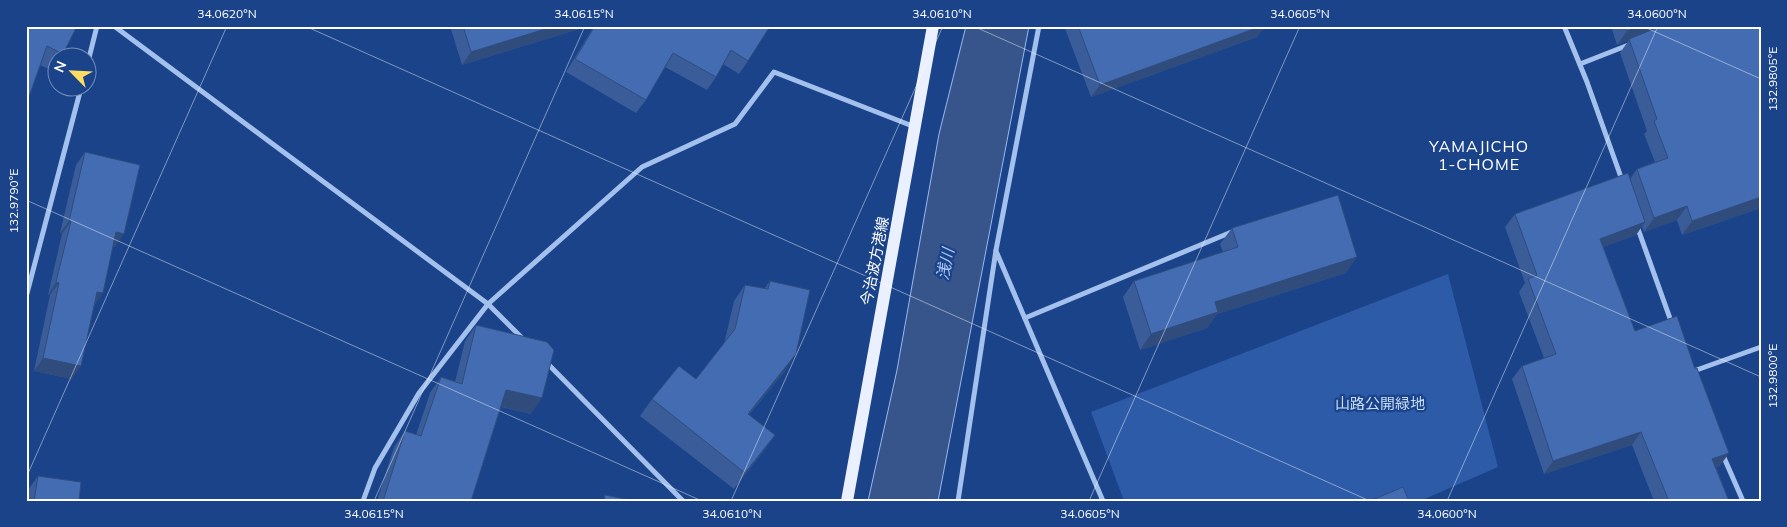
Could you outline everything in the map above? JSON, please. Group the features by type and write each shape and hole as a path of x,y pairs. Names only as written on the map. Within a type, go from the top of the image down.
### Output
{"main road":[{"name":"今治波方港線","path":"847,501 933,26"}],"street":[{"path":"92,48 97,26"},
{"path":"114,26 488,304 530,346"},
{"path":"958,501 996,250 1039,26"},
{"path":"1564,26 1580,64 1623,185"},
{"path":"1580,64 1641,40"},
{"path":"363,501 375,468 419,394 488,304 642,167 734,124 774,72 916,128"},
{"path":"26,297 78,98"},
{"path":"1636,223 1672,326"},
{"path":"1025,318 1241,228"},
{"path":"996,250 1103,501"},
{"path":"1689,373 1761,346"},
{"path":"544,360 684,501"},
{"path":"1685,364 1692,382"},
{"path":"1720,446 1742,501"}],"green space":[{"name":"山路公開緑地","path":"1448,274 1498,467 1420,501 1124,501 1091,412"}],"water":[{"name":"浅川","path":"966,26 1029,26 938,501 868,501 897,370 939,134"}],"building":[{"path":"26,26 77,26 66,48 51,48 47,46 26,105"},
{"path":"463,26 555,26 471,52"},
{"path":"595,26 766,26 769,28 748,61 731,50 716,77 673,53 646,100 575,59"},
{"path":"1078,26 1262,26 1100,85"},
{"path":"1625,26 1638,26 1627,31"},
{"path":"1661,26 1761,26 1761,197 1692,221 1687,206 1654,218 1637,169 1668,158 1654,121 1657,119 1629,39"},
{"path":"85,152 140,165 124,234 116,232 103,293 97,292 81,366 43,358 59,283 56,282"},
{"path":"1628,173 1645,222 1600,239 1635,331 1677,316 1695,369 1697,368 1729,453 1712,459 1729,501 1664,501 1668,499 1641,432 1553,461 1522,366 1556,354 1528,279 1537,275 1515,214"},
{"path":"1338,195 1357,257 1215,302 1218,312 1151,334 1134,281 1238,247 1232,228"},
{"path":"770,281 810,290 796,354 748,414 775,435 745,473 652,399 679,366 696,379 735,329 745,285 768,289"},
{"path":"476,325 547,342 554,350 542,398 506,390 471,501 383,501 405,431 421,436 441,377 462,384"},
{"path":"38,476 81,482 79,501 34,501"},
{"path":"1403,487 1409,501 1370,501"},
{"path":"605,495 635,501 604,501"}],"district":[{"name":"YAMAJICHO 1-CHOME","path":"1479,155"}]}
